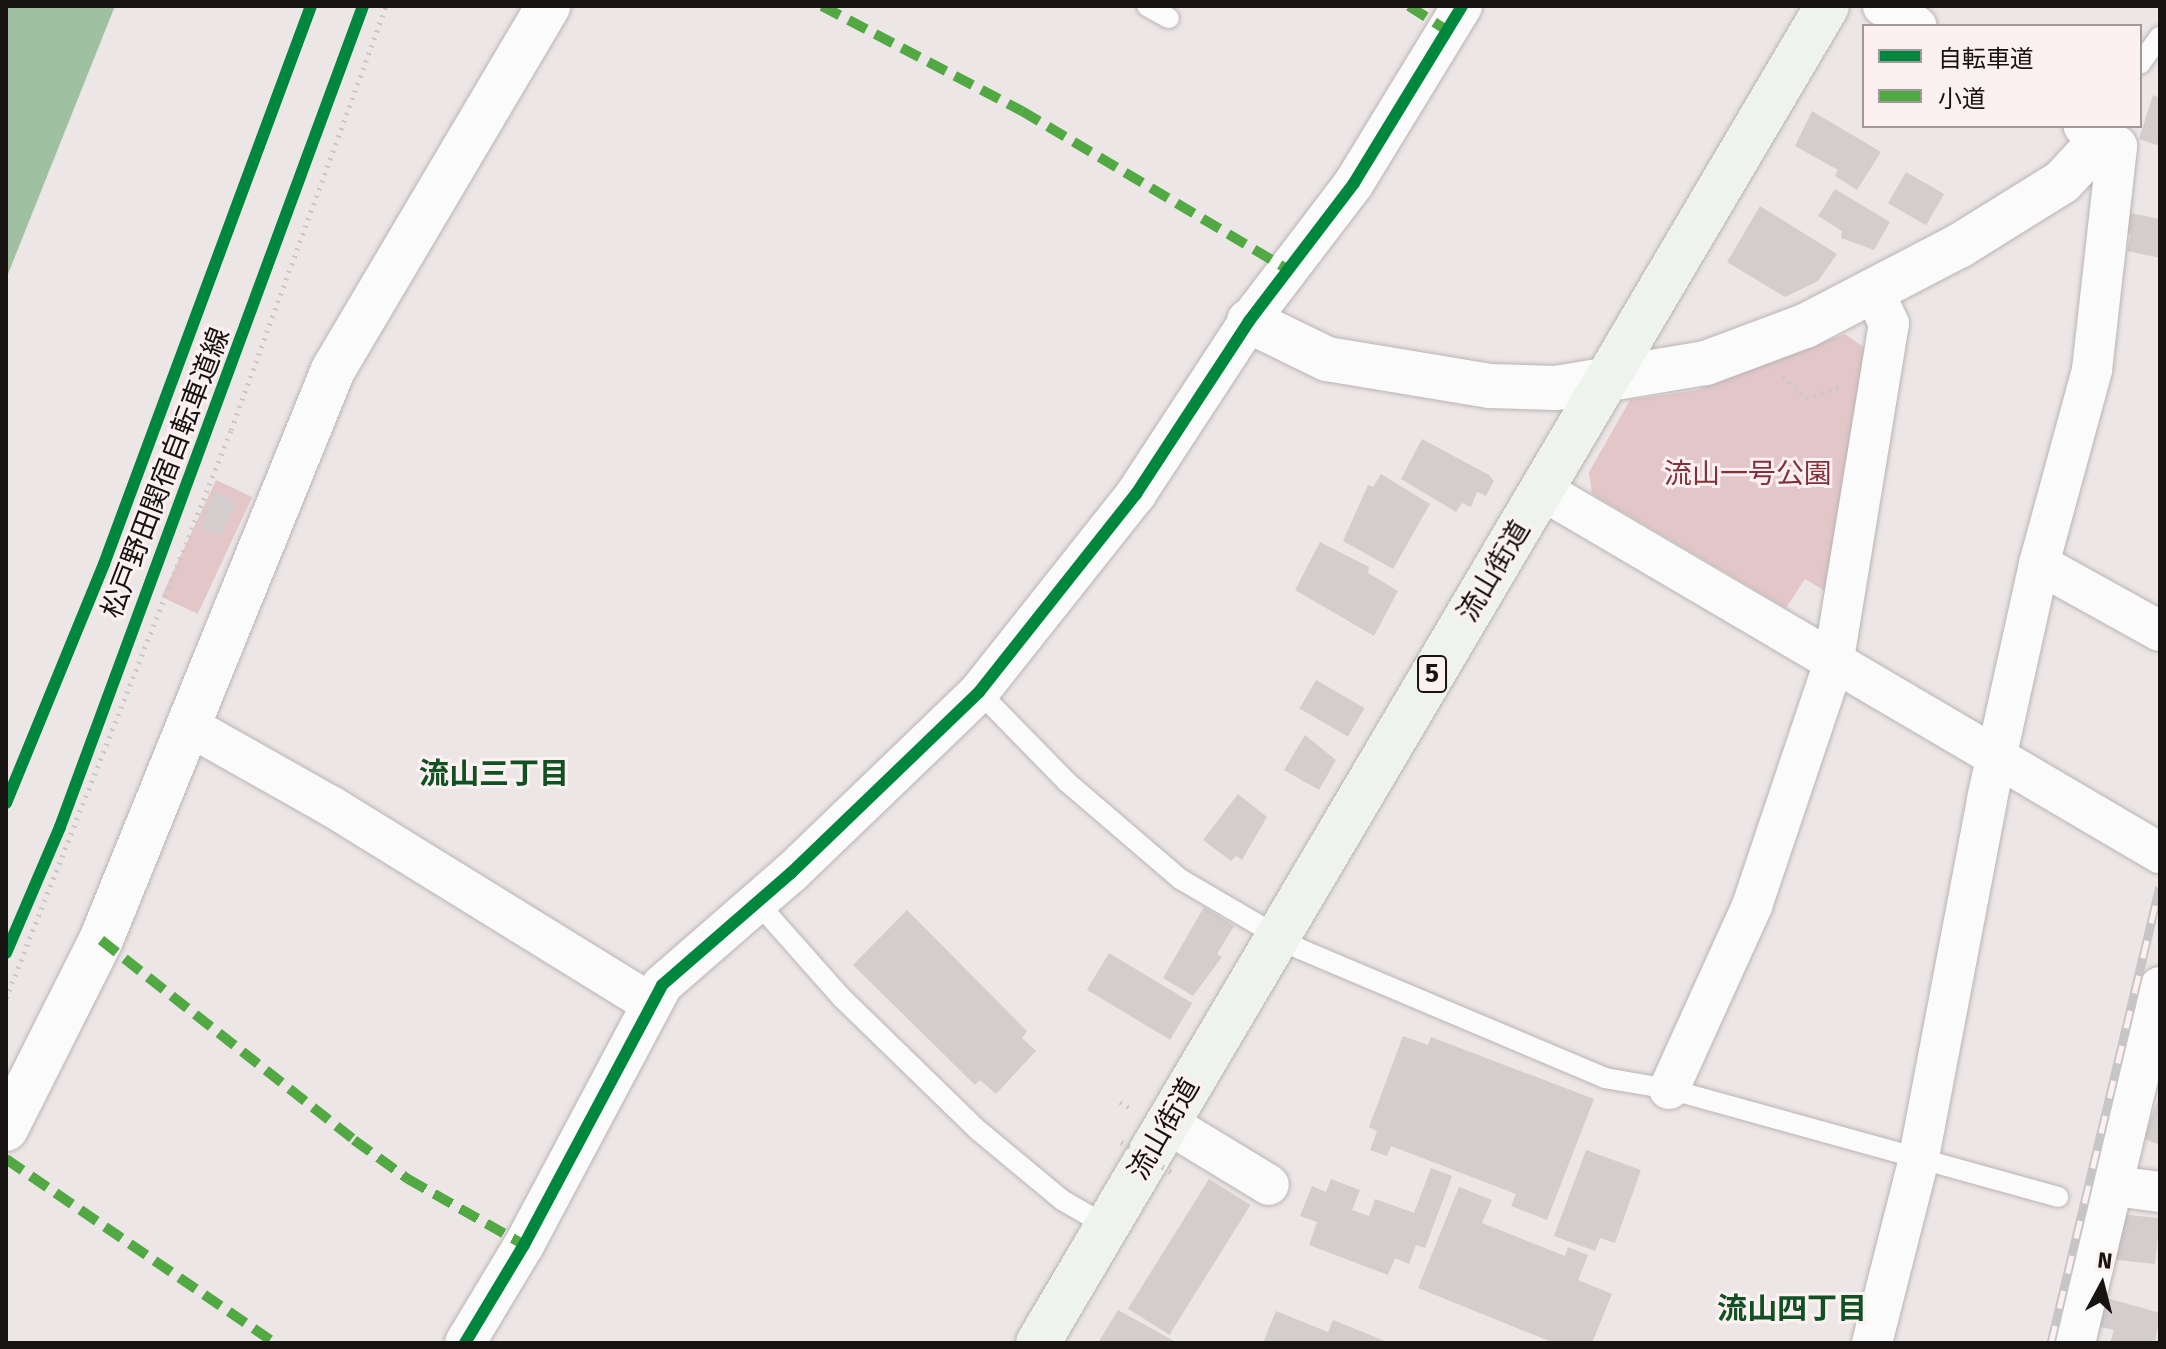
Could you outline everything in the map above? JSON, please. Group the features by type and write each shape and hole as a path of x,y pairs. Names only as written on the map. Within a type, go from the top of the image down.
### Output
{"main road":[{"name":"流山街道","path":"1038,1343 1827,6"}],"street":[{"path":"6,1129 101,940 333,370 548,6"},
{"path":"465,1343 570,1161 662,985 757,902 979,692 1136,494 1249,321 1354,183 1462,6"},
{"path":"1883,6 1913,24"},
{"path":"1249,321 1327,359 1412,376 1556,388 1706,363 1874,292 2029,204 2062,182 2090,130 2117,146 2092,370 2039,564 1999,761 1987,799 1918,1162 1872,1343"},
{"path":"1669,1089 1752,906 1833,665 1889,324 1874,292"},
{"path":"1542,490 1833,665 2160,853"},
{"path":"2039,564 2160,631"},
{"path":"187,725 331,806 651,1004"},
{"path":"2075,1343 2160,987"},
{"path":"1167,1123 1269,1185"},
{"path":"2114,1186 2160,1192"}],"lane":[{"path":"1147,6 1169,18"},
{"path":"2142,61 2160,36"},
{"path":"979,692 1067,782 1180,879 1276,936 1551,1058 1605,1078 1669,1089 1918,1162 2058,1197"},
{"path":"757,902 842,998 979,1131 1062,1200 1107,1226"}],"path":[{"path":"6,998 231,430 386,6"},
{"path":"1777,378 1787,375 1806,398 1849,386"},
{"path":"18,925 104,709"},
{"path":"1121,1142 1175,1174"}],"green space":[{"name":"流山一号公園","path":"1845,334 1866,349 1825,591 1805,579 1786,608 1592,494 1589,472 1630,400 1697,390"},
{"path":"216,480 252,497 198,614 161,597"}],"shaded area":[{"path":"6,6 115,6 6,279"}],"building":[{"path":"2153,95 2160,98 2160,146 2139,139"},
{"path":"1812,111 1881,152 1857,190 1835,176 1838,170 1795,146"},
{"path":"1906,172 1944,194 1926,225 1888,203"},
{"path":"1835,189 1890,222 1874,250 1841,238 1842,231 1818,216"},
{"path":"1760,206 1837,254 1818,281 1785,297 1727,262"},
{"path":"2125,212 2160,219 2160,258 2127,251 2131,234 2122,232"},
{"path":"1422,439 1489,475 1494,481 1486,496 1477,492 1471,507 1462,503 1456,512 1401,479"},
{"path":"1381,474 1430,504 1393,569 1343,541 1368,485 1373,487"},
{"path":"215,492 236,501 221,536 200,527"},
{"path":"1320,542 1369,567 1368,573 1398,591 1374,636 1295,590"},
{"path":"1316,680 1364,708 1348,737 1300,709"},
{"path":"1305,735 1336,760 1319,790 1284,770"},
{"path":"1238,794 1267,817 1242,860 1236,856 1231,861 1203,840"},
{"path":"1204,907 1234,926 1217,954 1222,957 1193,996 1163,978"},
{"path":"907,910 1027,1031 1022,1038 1036,1051 996,1094 980,1080 975,1085 853,965"},
{"path":"1109,953 1192,1003 1170,1040 1087,990"},
{"path":"1403,1036 1428,1045 1431,1037 1594,1099 1547,1220 1511,1206 1516,1194 1391,1146 1387,1156 1370,1150 1377,1131 1369,1127"},
{"path":"2160,1101 2160,1145 2144,1139"},
{"path":"1586,1150 1641,1170 1615,1243 1600,1238 1595,1251 1554,1236"},
{"path":"1431,1168 1452,1176 1425,1248 1416,1245 1409,1264 1395,1258 1388,1275 1309,1245 1317,1222 1300,1216 1312,1186 1326,1192 1331,1179 1360,1190 1352,1210 1369,1216 1375,1199 1414,1213"},
{"path":"1209,1179 1251,1205 1169,1335 1128,1309"},
{"path":"1459,1187 1492,1200 1482,1223 1565,1256 1568,1247 1588,1255 1578,1280 1612,1294 1592,1343 1554,1343 1418,1288"},
{"path":"2120,1214 2160,1218 2155,1264 2115,1260"},
{"path":"2103,1297 2160,1313 2155,1343 2110,1343 2114,1330 2096,1326"},
{"path":"1118,1310 1174,1341 1098,1343"},
{"path":"1276,1311 1328,1332 1333,1320 1390,1343 1263,1343"}],"railway":[{"path":"2051,1343 2160,887"}],"marked path":[{"path":"822,6 1022,111 1287,269"},
{"path":"1409,6 1445,29"},
{"path":"101,940 408,1179 524,1245"},
{"path":"6,1159 275,1343"}],"cycle path":[{"name":"松戸野田関宿自転車道線","path":"6,803 104,564 311,6"},
{"name":"松戸野田関宿自転車道線","path":"6,953 60,827 363,6"},
{"path":"465,1343 524,1245 662,985 791,873 979,692 1136,494 1249,321 1354,183 1462,6"}],"district":[{"name":"流山三丁目","path":"494,774"},
{"name":"流山四丁目","path":"1792,1309"}]}
